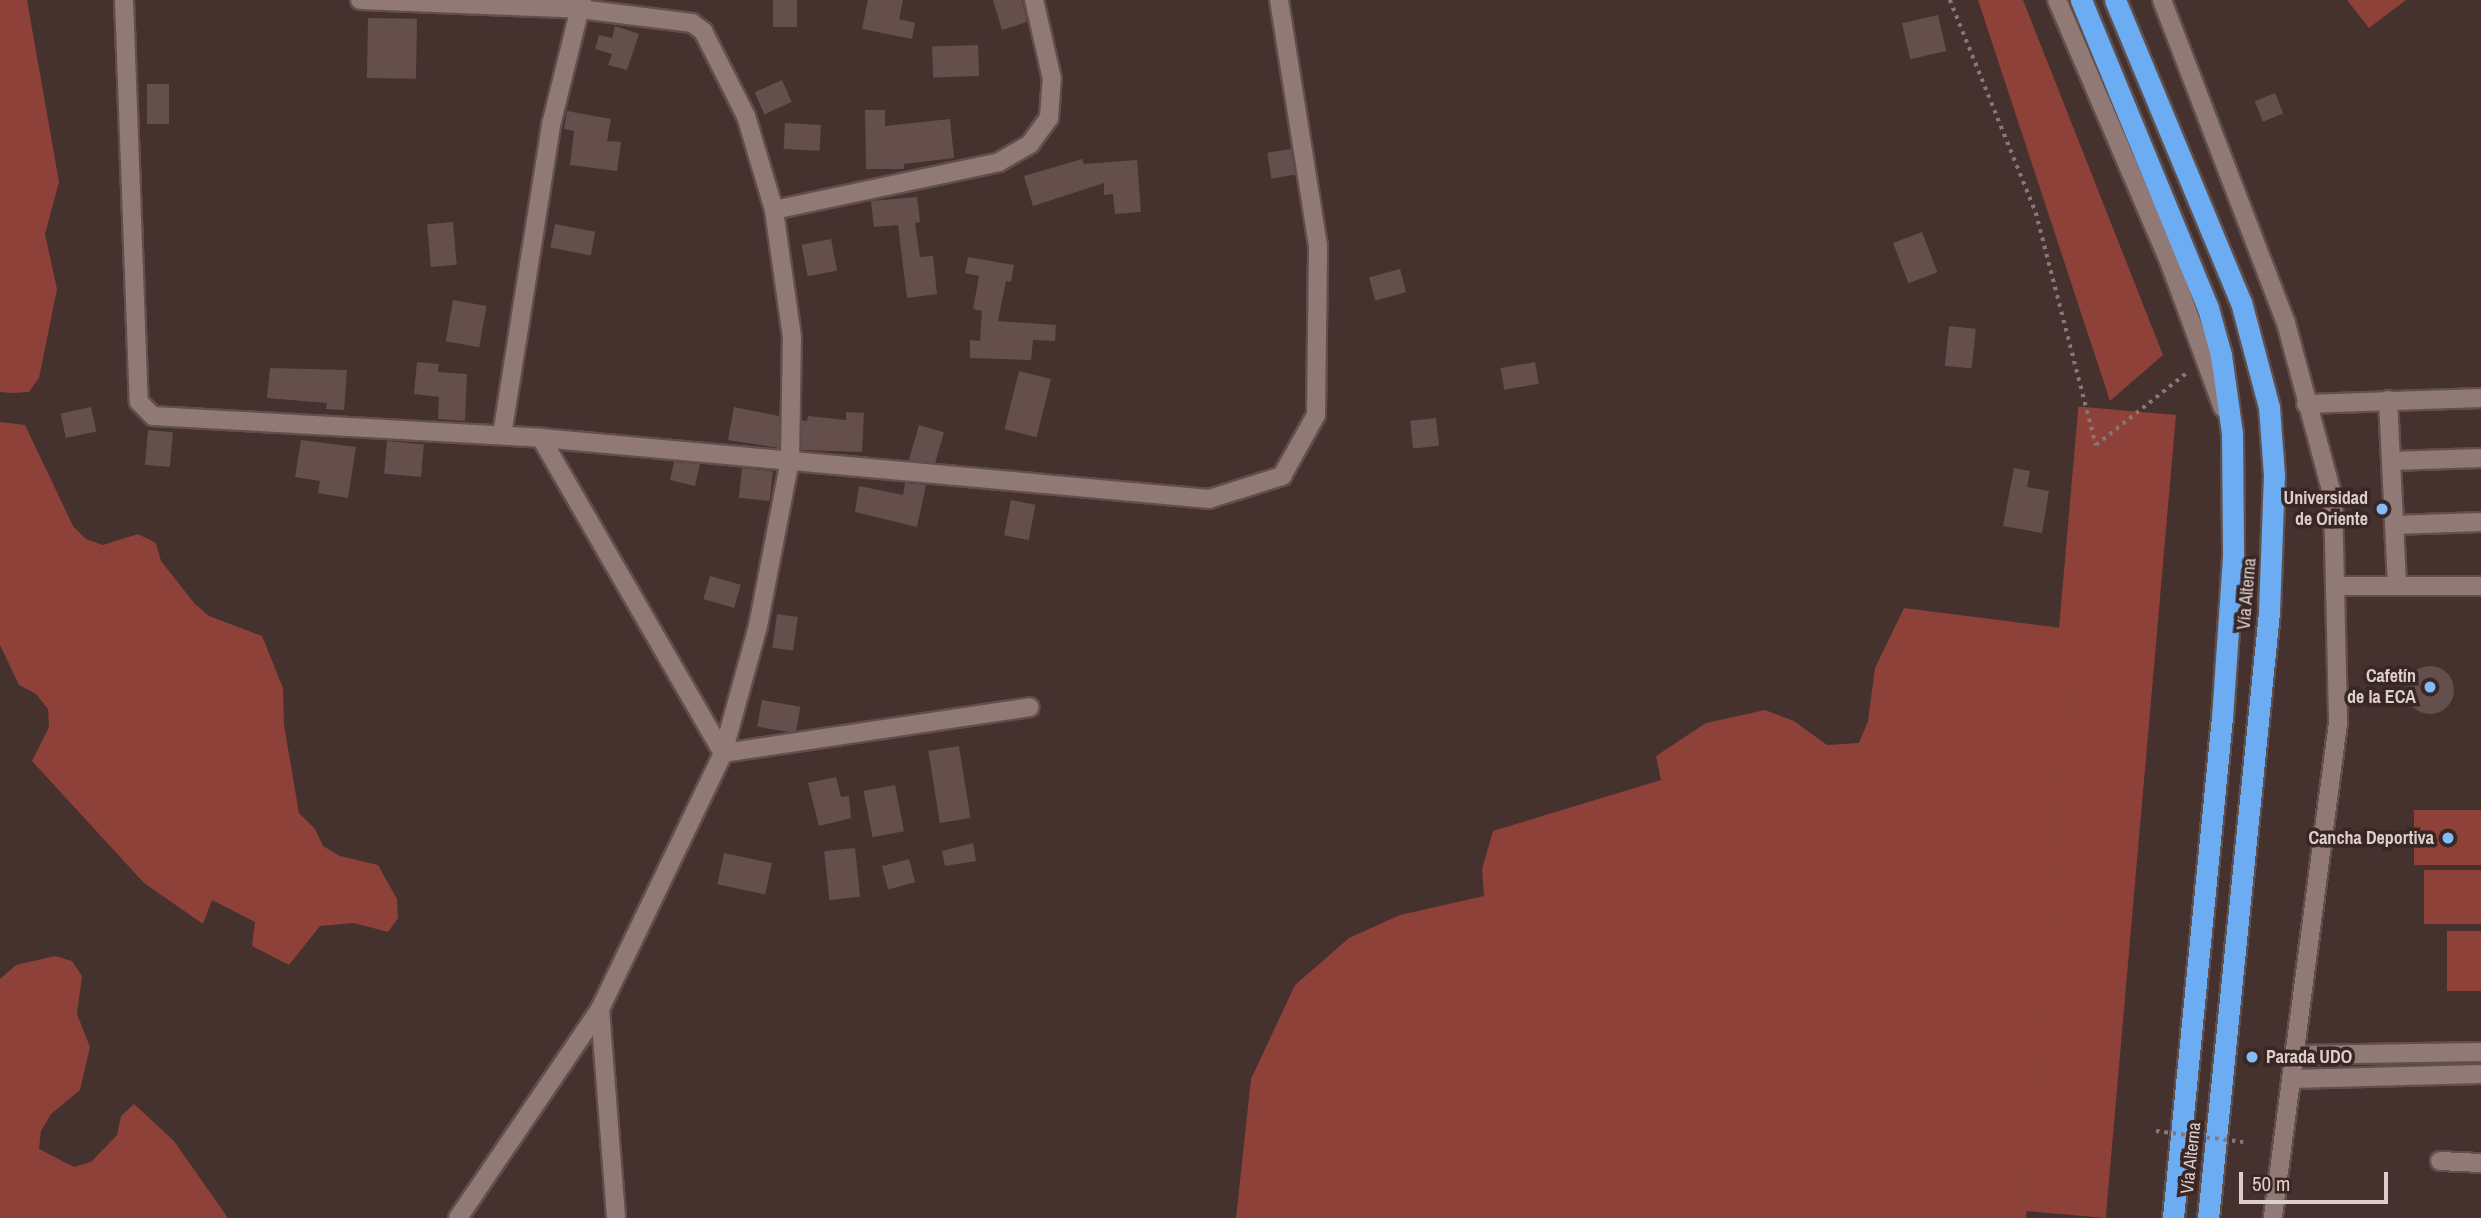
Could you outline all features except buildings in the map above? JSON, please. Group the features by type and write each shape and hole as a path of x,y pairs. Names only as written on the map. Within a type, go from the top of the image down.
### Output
{"highway":[{"name":"Vía Alterna","path":"2081,0 2208,308 2221,355 2232,433 2233,557 2222,718 2173,1218"},
{"name":"Vía Alterna","path":"2115,0 2241,302 2269,407 2274,475 2269,612 2208,1218"}],"street":[{"path":"124,0 143,410 153,415 541,438 1209,499 1282,476 1316,415 1318,246 1279,0"},
{"path":"360,0 581,4 680,19 703,31 746,116 774,210 792,337 790,460 758,626 723,753 600,1009 458,1218"},
{"path":"774,210 999,162 1030,144 1049,118 1052,79 1034,0"},
{"path":"2057,0 2169,264 2232,433"},
{"path":"2162,0 2286,323 2333,497 2338,723 2273,1218"},
{"path":"502,435 551,124 581,4"},
{"path":"2306,404 2481,398"},
{"path":"2388,400 2397,583"},
{"path":"541,438 723,753"},
{"path":"2391,461 2481,458"},
{"path":"2394,525 2481,522"},
{"path":"2334,586 2397,583 2481,586"},
{"path":"723,753 1030,707"},
{"path":"600,1009 615,1218"},
{"path":"2295,1055 2481,1052"},
{"path":"2291,1079 2481,1074"},
{"path":"2440,1161 2481,1163"}],"path":[{"path":"1950,0 2036,213 2095,444 2205,359"},
{"path":"2156,1131 2243,1142"}],"shaded area":[{"path":"0,0 27,0 59,182 45,234 57,289 39,378 29,392 12,393 0,392"},
{"path":"1978,0 2023,0 2163,355 2110,401"},
{"path":"2347,0 2406,0 2369,28"},
{"path":"2078,406 2176,415 2106,1218 2008,1209"},
{"path":"0,422 25,425 73,526 86,539 103,545 138,534 156,543 161,561 195,604 209,616 262,636 283,688 284,725 299,813 315,829 323,846 340,856 378,865 397,899 398,918 388,932 354,923 320,926 289,965 252,946 255,922 212,900 203,924 144,883 32,761 49,727 48,709 36,694 19,685 0,645"},
{"path":"1904,608 2070,629 2026,1218 1236,1218 1251,1079 1295,985 1349,938 1400,915 1484,896 1482,869 1493,831 1661,780 1656,756 1706,723 1765,710 1794,721 1827,745 1859,743 1868,721 1875,668"},
{"name":"Cancha Deportiva","path":"2414,810 2481,810 2481,865 2414,865"},
{"name":"Cancha Deportiva","path":"2424,870 2481,870 2481,924 2424,924"},
{"path":"2447,931 2481,931 2481,991 2447,991"},
{"path":"55,956 72,961 82,976 77,1014 90,1047 80,1090 51,1114 41,1131 39,1149 74,1167 91,1162 117,1135 121,1116 134,1104 174,1141 228,1218 0,1218 0,979 16,965"}],"place":[{"name":"Universidad de Oriente","path":"2382,509"},
{"name":"Cafetín de la ECA","path":"2430,687"},
{"name":"Cancha Deportiva","path":"2448,838"},
{"name":"Parada UDO","path":"2252,1057"}]}
